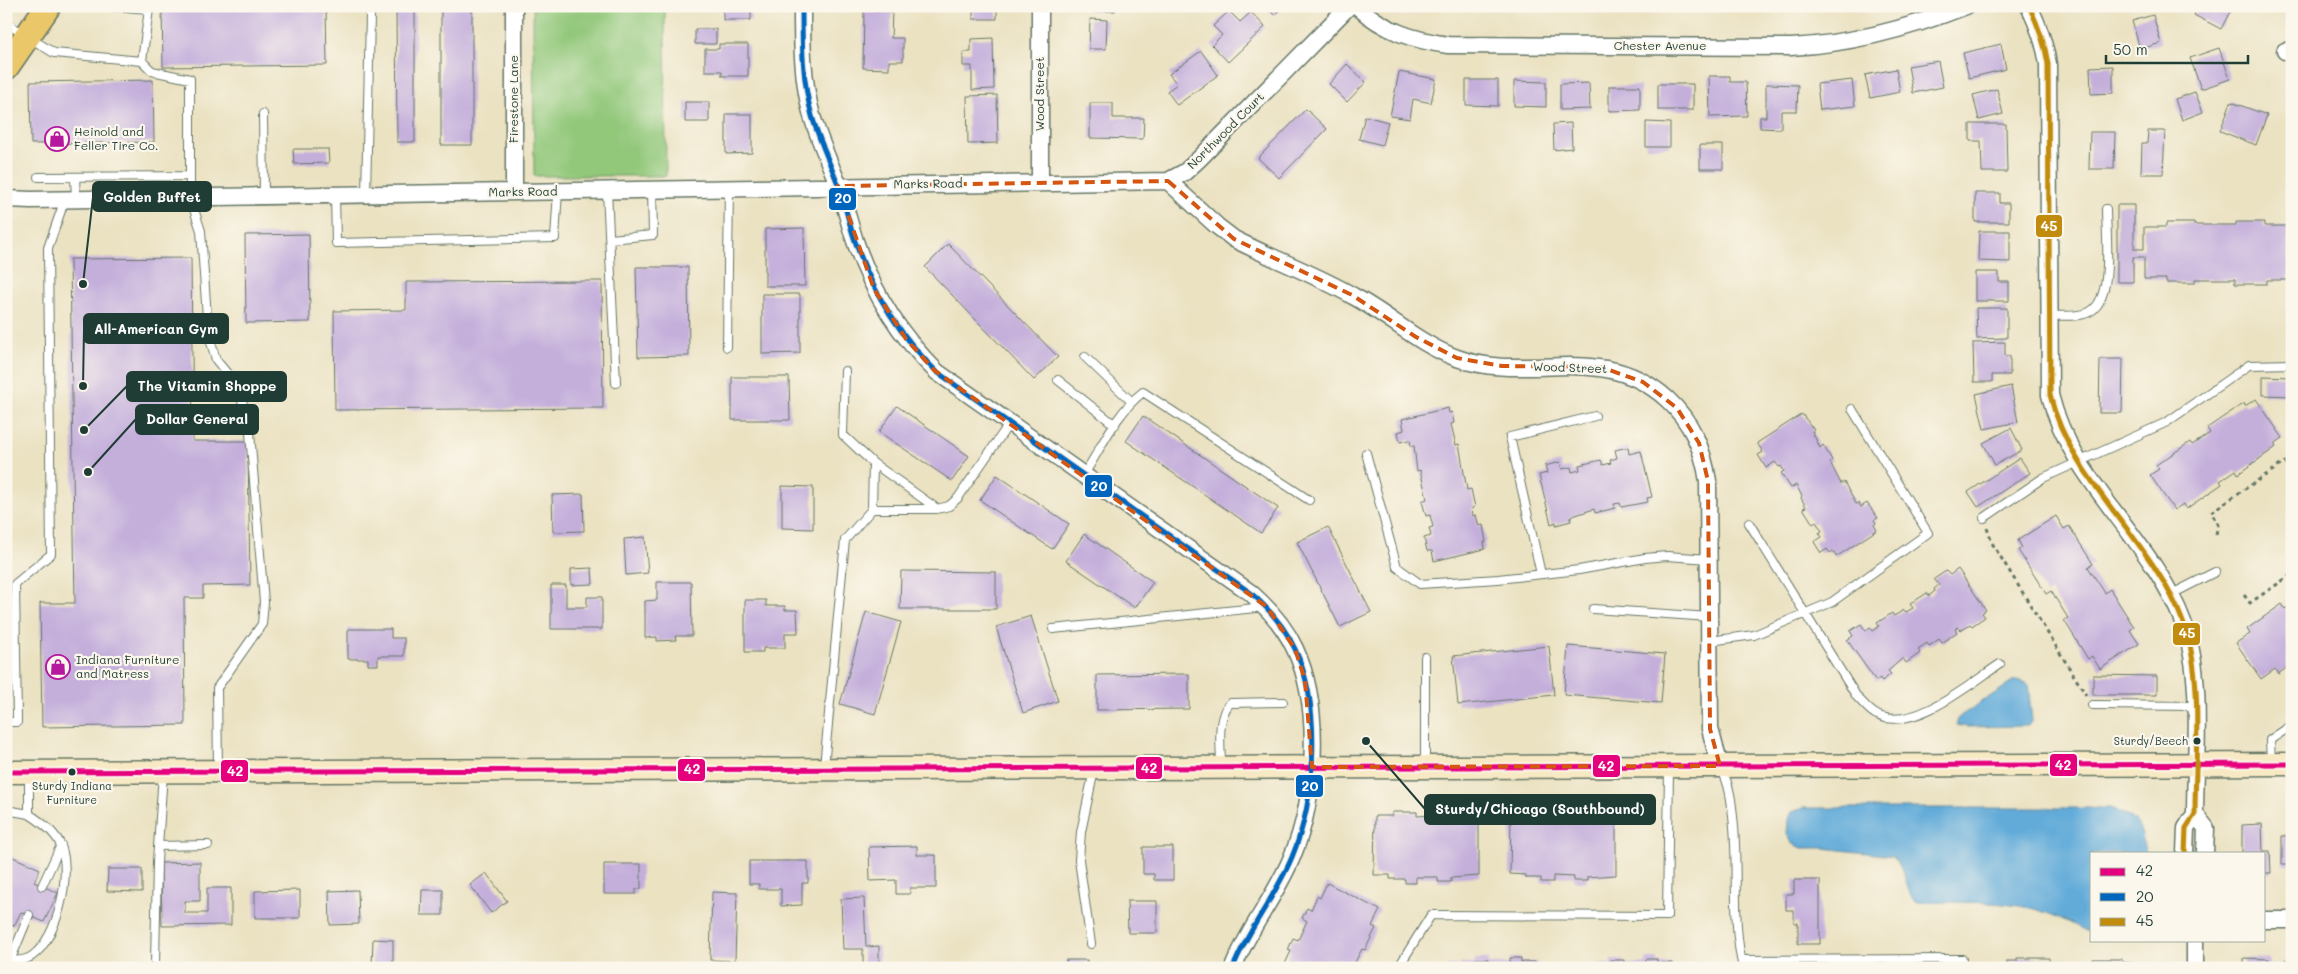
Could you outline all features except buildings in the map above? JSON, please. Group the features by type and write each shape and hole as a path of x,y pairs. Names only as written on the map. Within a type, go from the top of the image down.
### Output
{"main road":[{"path":"6,66 48,6"}],"street":[{"name":"Firestone Lane","path":"514,6 514,192"},
{"path":"802,6 805,85 812,115 874,289 906,339 937,372 1251,593 1267,606 1282,626 1295,649 1306,680 1310,711 1312,767 1300,834 1292,858 1248,936 1233,968"},
{"name":"Wood Street","path":"1040,6 1040,182"},
{"name":"Northwood Court","path":"1168,181 1184,172 1199,159 1349,6"},
{"name":"Chester Avenue","path":"1357,6 1370,18 1403,35 1423,41 1448,45 1791,47 1838,42 1917,25 1966,6"},
{"path":"2029,6 2039,26 2048,64 2050,395 2055,417 2079,461 2157,573 2170,595 2188,636 2197,692 2195,814 2186,828 2185,852"},
{"path":"1040,182 1168,181"},
{"name":"Wood Street","path":"1168,181 1234,239 1352,295 1416,338 1457,358 1502,366 1601,367 1623,372 1643,382 1677,408 1699,443 1705,461 1708,481 1710,729 1720,766"},
{"name":"Marks Road","path":"6,199 1040,182"},
{"path":"6,772 2281,764"},
{"path":"2195,814 2206,828 2205,852"},
{"path":"2266,920 2292,920"},
{"path":"2195,942 2195,968"}],"lane":[{"path":"110,6 149,10 142,61"},
{"path":"366,194 370,16"},
{"path":"6,23 54,53 142,61 152,71 190,79 190,197 201,231 208,332 216,360 236,384 249,421 264,602 262,624 217,688 218,770"},
{"path":"263,114 264,196"},
{"path":"38,177 190,176"},
{"path":"6,722 17,722 15,584 51,554 48,248 70,199 75,177"},
{"path":"727,347 729,187"},
{"path":"610,239 653,235 652,189"},
{"path":"607,190 616,383"},
{"path":"335,195 336,243 346,243 556,238 558,191"},
{"path":"2049,316 2090,312 2101,301 2106,286 2106,208"},
{"path":"1085,357 1132,401"},
{"path":"1984,518 2043,478 2167,422 2249,364 2292,364"},
{"path":"845,371 842,435 873,463 937,509"},
{"path":"1058,380 1115,425"},
{"path":"1084,476 1115,425 1132,401 1143,392 1309,500"},
{"path":"1710,641 1754,635 1832,602 1928,533 1852,409"},
{"path":"1541,574 1510,438 1595,416"},
{"path":"872,509 937,509 949,506 958,498 1009,424"},
{"path":"1366,453 1397,567 1420,584 1579,570 1667,556 1709,559"},
{"path":"824,769 845,540 872,509 873,463"},
{"path":"1749,523 1857,697 1877,715 1897,719 1930,709 2000,664"},
{"path":"2170,595 2215,572"},
{"path":"1054,629 1267,606"},
{"path":"1593,609 1710,616"},
{"path":"1425,767 1426,657"},
{"path":"1220,768 1221,722 1224,710 1230,703 1283,702"},
{"path":"2092,705 2196,706"},
{"path":"2281,764 2270,740 2292,725"},
{"path":"1398,968 1431,915 1667,916 1669,766"},
{"path":"1720,766 1727,780 1732,798 1737,862 1737,936 1742,964 1962,959"},
{"path":"1091,944 1079,860 1081,832 1094,768"},
{"path":"29,771 29,814"},
{"path":"155,964 158,846 164,771"},
{"path":"6,810 29,814 41,822 61,845 65,865 65,888 56,918 40,949 30,958 8,961"},
{"path":"42,886 61,845"},
{"path":"158,846 208,845"},
{"path":"8,961 29,915"}],"path":[{"path":"2216,534 2218,525 2211,512 2285,462 2292,472"},
{"path":"1984,518 1992,543 2092,705"},
{"path":"2244,595 2250,603 2292,574"}],"highlighted area":[{"path":"1168,181 1234,239 1352,295 1416,337 1457,358 1502,366 1601,367 1643,382 1677,408 1699,443 1708,481 1710,729 1720,766 1312,767 1305,680 1295,649 1267,607 934,370 906,339 874,289 838,186"}],"green space":[{"path":"533,6 665,6 666,176 534,176"}],"water":[{"path":"2014,681 2022,681 2028,684 2032,720 2028,726 1967,727 1957,725 1957,718"},
{"path":"1803,808 2110,808 2126,815 2136,823 2142,835 2145,852 2090,852 2090,933 2046,913 2016,905 1915,902 1901,869 1893,856 1823,848 1802,848 1792,843 1787,834 1788,819 1792,812"}],"transit line":[{"name":"20","path":"802,6 804,75 815,125 839,187 862,260 879,295 899,328 937,372 1251,593 1276,619 1295,649 1304,672 1312,725 1311,781 1306,808 1292,857 1246,940 1233,968"},
{"name":"45","path":"2029,6 2041,34 2048,64 2050,395 2060,426 2075,456 2152,564 2169,592 2183,622 2190,643 2196,691 2197,742 2195,814 2186,828 2185,852"},
{"name":"42","path":"6,772 2292,764"}],"place":[{"name":"Heinold and Feller Tire Co.","path":"57,139"},
{"name":"Golden Buffet","path":"83,284"},
{"name":"All-American Gym","path":"83,386"},
{"name":"The Vitamin Shoppe","path":"84,430"},
{"name":"Dollar General","path":"88,472"},
{"name":"Indiana Furniture and Matress","path":"58,667"},
{"name":"Sturdy/Chicago (Southbound)","path":"1366,741"},
{"name":"Sturdy/Beech","path":"2197,741"},
{"name":"Sturdy Indiana Furniture","path":"72,772"}]}
